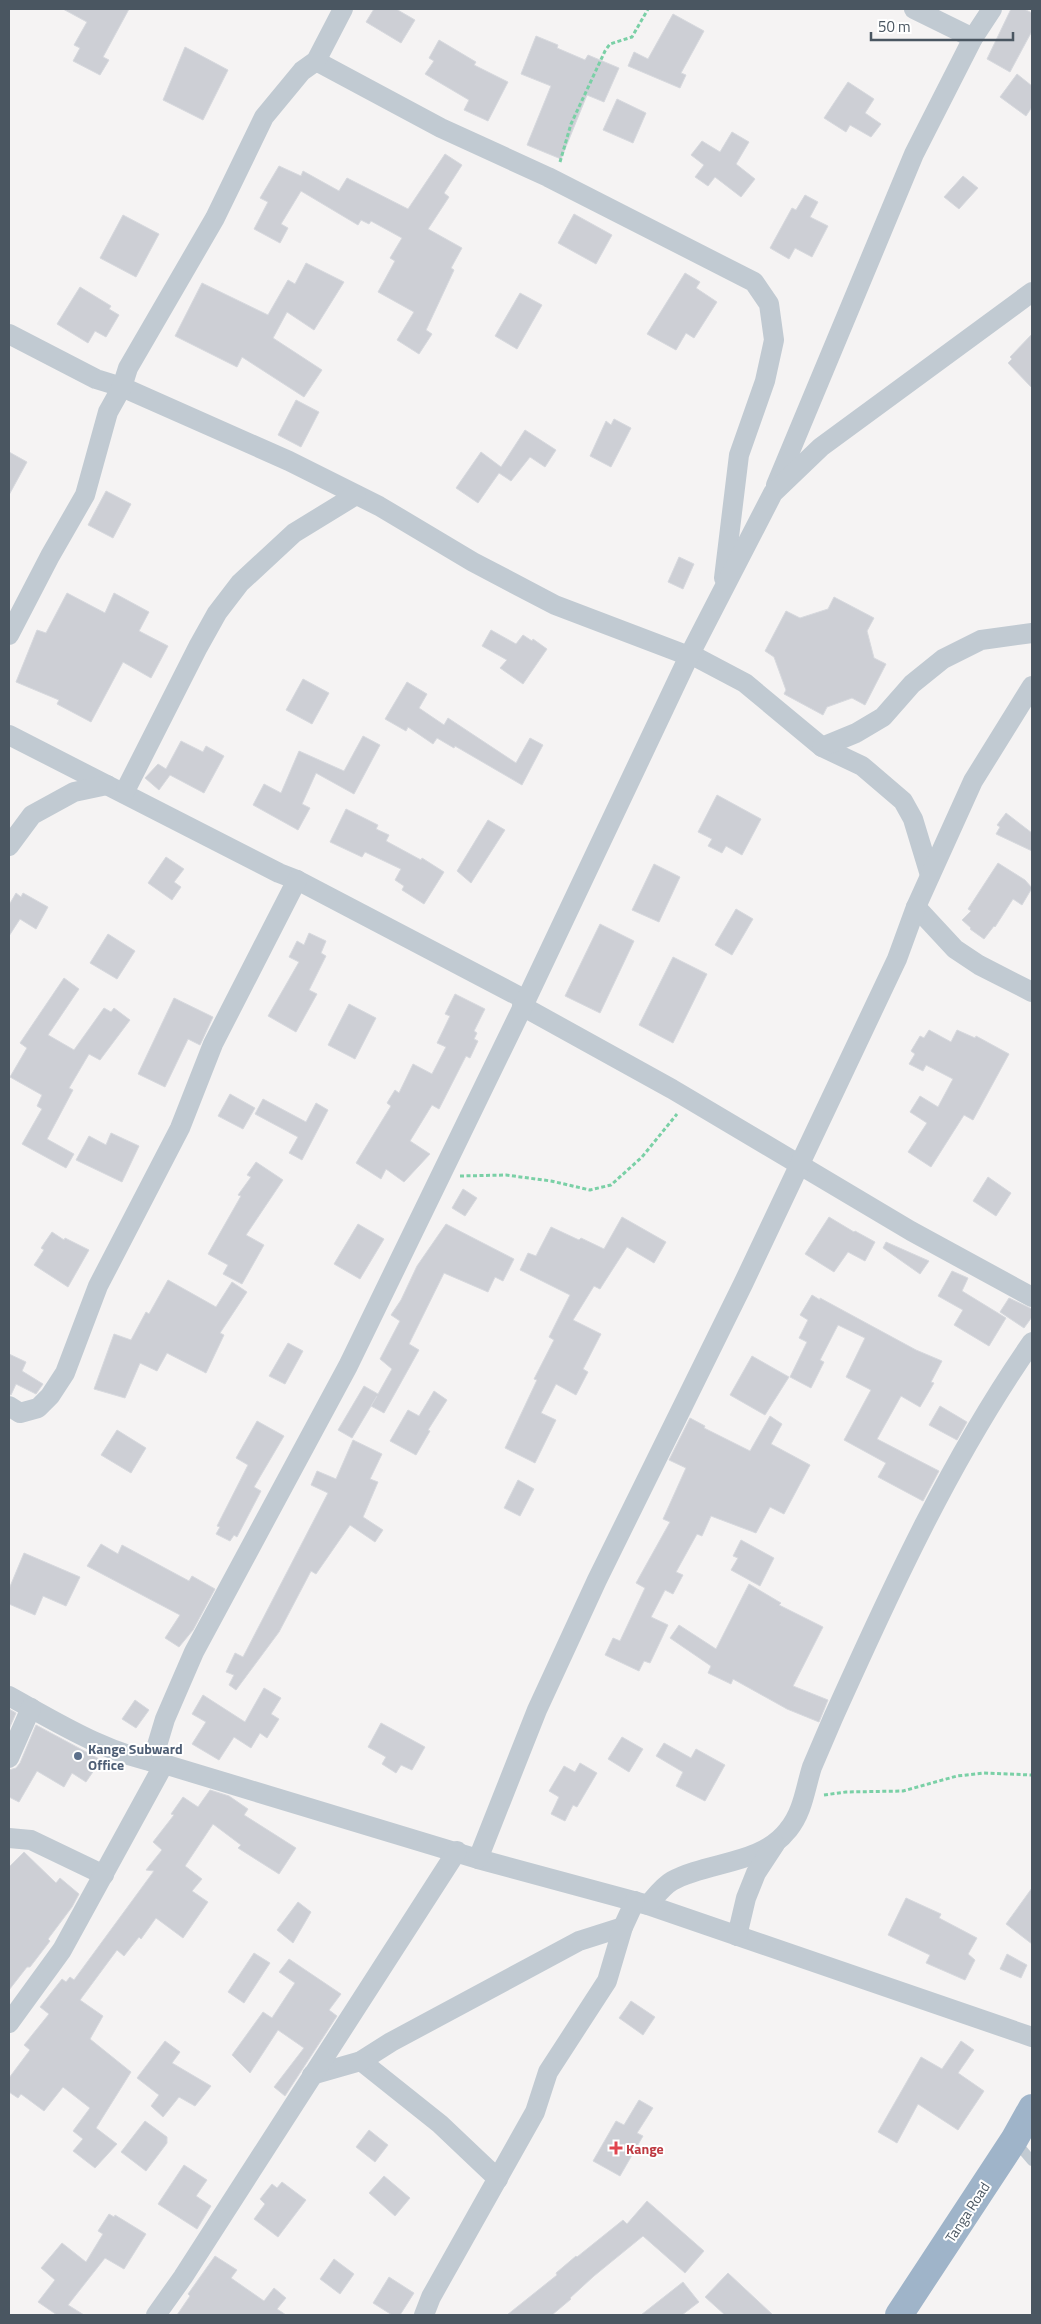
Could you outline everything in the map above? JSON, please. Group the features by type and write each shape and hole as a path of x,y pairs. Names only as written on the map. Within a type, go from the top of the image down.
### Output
{"highway":[{"name":"Tanga Road","path":"899,2315 1014,2140 1032,2108"}],"street":[{"path":"9,635 50,556 85,495 108,412 122,387 128,368 215,218 264,117 302,71 316,61 344,9"},
{"path":"914,9 973,38"},
{"path":"9,2023 62,1950 104,1875 158,1763 165,1719 194,1652 348,1366 722,592 773,493 914,154 973,38 992,9"},
{"path":"316,61 442,128 559,183 754,282 770,304 774,340 765,381 739,455 722,592"},
{"path":"773,493 821,447 1032,292"},
{"path":"9,334 96,379 122,387 289,461 379,506 473,562 555,605 691,656 745,684 822,746 862,766 903,800 913,819 930,875"},
{"path":"115,789 217,613 240,583 294,533 356,495"},
{"path":"822,746 856,733 883,717 912,684 943,659 981,640 1032,633"},
{"path":"478,1858 537,1710 597,1580 721,1328 897,959 916,907 973,781 1032,686"},
{"path":"9,735 279,873 297,880 524,1003 911,1231 1032,1297"},
{"path":"9,846 32,815 74,792 115,789"},
{"path":"9,1406 20,1412 38,1408 50,1396 65,1373 98,1286 180,1128 213,1044 297,880"},
{"path":"916,907 955,949 979,965 1032,992"},
{"path":"737,1936 746,1898 756,1873 776,1843 788,1831 799,1814 816,1760 863,1656 882,1608 956,1467 1005,1380 1032,1342"},
{"path":"9,1696 75,1733 122,1755 158,1763 478,1858 641,1903 1032,2037"},
{"path":"9,1758 31,1708"},
{"path":"9,1838 31,1840 104,1875"},
{"path":"424,2315 431,2297 534,2112 548,2072 607,1981 623,1927 641,1903 670,1882 689,1874 762,1851 776,1843"},
{"path":"156,2315 183,2278 457,1851"},
{"path":"312,2075 361,2061 390,2042 470,2001 578,1941 623,1927"},
{"path":"361,2061 440,2124 498,2178"}],"lane":[{"path":"1014,2140 1032,2161"}],"path":[{"path":"559,183 561,159 571,124 605,51 610,44 632,37 648,9"},
{"path":"439,1177 506,1175 550,1181 590,1190 611,1185 642,1157 666,1126 690,1100"},
{"path":"803,1798 846,1792 902,1791 966,1775 1010,1773 1032,1775"}],"building":[{"path":"63,9 129,9 103,57 109,60 100,75 73,61 80,48 74,45 87,22"},
{"path":"374,9 396,9 415,20 401,43 366,22"},
{"path":"1011,9 1024,9 1032,13 1032,31 1010,72 987,59"},
{"path":"673,14 704,31 681,73 686,75 680,88 628,66 634,52 648,59"},
{"path":"536,36 558,45 557,48 585,60 588,55 619,68 604,102 587,95 561,159 527,145 551,86 521,74"},
{"path":"439,40 476,62 474,65 508,82 488,121 464,110 469,100 425,74 434,61 429,58"},
{"path":"185,47 228,70 203,120 163,100"},
{"path":"1017,74 1032,86 1032,107 1026,116 1000,97"},
{"path":"848,82 874,99 865,113 881,124 871,137 850,125 846,132 824,118"},
{"path":"617,99 646,113 633,143 603,130"},
{"path":"732,132 749,142 736,164 755,179 741,197 715,177 708,186 695,177 704,165 691,155 702,141 720,152"},
{"path":"445,154 462,165 444,193 449,197 428,229 462,248 451,268 454,270 426,330 432,334 419,354 397,340 414,312 378,292 395,261 390,258 402,238 371,221 369,224 361,220 358,225 301,191 281,224 288,228 280,243 254,229 268,202 260,198 279,166 301,176 303,171 339,191 347,178 408,209"},
{"path":"963,176 978,188 959,209 944,197"},
{"path":"805,195 818,202 810,217 828,226 812,257 795,248 789,259 770,248 792,208 796,210"},
{"path":"574,214 612,235 596,264 558,243"},
{"path":"123,215 159,234 136,277 100,258"},
{"path":"306,263 344,282 314,330 287,312 273,338 322,370 304,397 242,357 237,367 175,336 202,283 268,315 288,280 295,284"},
{"path":"685,273 700,282 696,288 717,302 694,338 686,333 676,350 647,334"},
{"path":"80,287 111,306 109,309 119,315 106,337 95,331 88,343 57,324"},
{"path":"520,293 542,305 517,349 495,336"},
{"path":"1032,334 1032,388 1008,363 1012,359 1010,357"},
{"path":"296,400 319,412 301,447 278,435"},
{"path":"614,419 631,428 611,467 590,456 606,421 611,425"},
{"path":"525,430 556,450 545,467 530,457 511,481 499,473 478,503 456,488 481,452 501,467"},
{"path":"9,452 27,462 9,495"},
{"path":"106,491 131,504 113,538 88,525"},
{"path":"679,557 694,564 683,589 668,582"},
{"path":"67,593 105,613 114,593 149,612 139,631 168,646 151,678 123,662 91,722 57,704 59,700 16,682 37,630 46,633"},
{"path":"834,597 874,618 867,631 874,658 886,664 865,705 852,698 827,707 823,715 784,694 786,690 774,657 765,651 786,611 800,618 828,609"},
{"path":"491,630 516,644 523,635 532,641 533,639 547,649 523,684 500,668 507,660 482,646"},
{"path":"303,679 329,693 312,724 286,710"},
{"path":"407,682 427,694 419,708 444,725 448,718 516,763 530,738 543,745 522,785 455,746 454,748 437,738 433,744 408,727 406,731 385,719"},
{"path":"363,736 380,745 354,794 316,773 302,804 310,808 298,830 253,805 264,784 281,793 299,751 344,771"},
{"path":"181,741 203,752 206,746 224,756 204,793 170,775 159,790 145,778 158,764 166,769"},
{"path":"717,795 761,819 742,855 726,846 722,853 708,846 712,839 698,832"},
{"path":"346,809 378,825 376,829 389,835 386,841 421,860 422,858 444,872 424,904 402,890 404,886 395,880 401,869 365,852 362,857 330,842"},
{"path":"1006,813 1032,833 1032,851 996,834 1000,827 997,825"},
{"path":"488,820 505,830 471,883 457,871"},
{"path":"166,857 184,869 174,882 181,887 172,900 148,883"},
{"path":"998,863 1025,880 1032,888 1022,905 1013,899 995,927 984,939 970,929 962,920 971,911 968,909"},
{"path":"654,864 680,877 659,922 632,910"},
{"path":"16,893 21,897 23,893 48,907 36,929 20,919 9,936 9,905"},
{"path":"736,909 753,919 732,955 715,945"},
{"path":"600,924 634,941 600,1013 565,996"},
{"path":"309,933 326,941 321,953 326,956 309,990 317,994 296,1032 268,1016 299,962 289,957 297,941 304,945"},
{"path":"108,934 135,951 117,979 90,963"},
{"path":"673,957 707,974 673,1043 639,1025"},
{"path":"64,978 79,989 48,1035 74,1050 104,1008 111,1012 114,1008 130,1020 100,1060 89,1054 69,1088 73,1090 47,1139 74,1154 66,1168 22,1144 42,1109 37,1106 42,1095 10,1077 27,1048 20,1043"},
{"path":"455,994 485,1009 474,1031 477,1033 474,1039 478,1041 470,1058 466,1056 439,1109 432,1105 410,1141 430,1154 404,1182 386,1169 381,1179 356,1163 391,1106 387,1103 395,1090 399,1093 413,1064 432,1074 446,1047 437,1043 450,1016 445,1014"},
{"path":"174,998 213,1017 200,1045 188,1039 165,1087 138,1074"},
{"path":"349,1004 376,1018 355,1059 328,1045"},
{"path":"929,1030 951,1042 957,1030 975,1038 976,1036 1009,1054 973,1120 964,1115 931,1167 908,1152 927,1123 910,1112 920,1096 938,1107 953,1079 926,1065 923,1071 909,1064 915,1054 911,1051 920,1036 924,1038"},
{"path":"230,1094 255,1108 243,1129 218,1116"},
{"path":"263,1099 306,1122 316,1103 328,1110 302,1160 289,1153 298,1137 255,1114"},
{"path":"111,1133 139,1146 122,1182 76,1160 89,1136 106,1145"},
{"path":"256,1162 283,1180 246,1235 264,1245 242,1284 223,1274 228,1265 208,1254 241,1196 238,1195 251,1177 247,1175"},
{"path":"988,1177 1011,1193 996,1216 973,1201"},
{"path":"463,1189 477,1198 465,1216 452,1208"},
{"path":"622,1217 666,1242 654,1263 627,1247 600,1289 594,1286 573,1320 601,1334 583,1369 588,1372 576,1395 556,1384 541,1413 556,1420 535,1463 505,1448 537,1380 534,1379 554,1340 549,1337 570,1295 520,1270 528,1253 536,1256 551,1227 604,1249"},
{"path":"829,1217 875,1242 865,1261 848,1252 834,1272 805,1254"},
{"path":"358,1224 384,1239 360,1279 334,1264"},
{"path":"446,1224 514,1259 503,1281 495,1277 488,1292 444,1273 409,1344 419,1350 384,1413 371,1406 352,1438 338,1430 364,1386 378,1394 392,1369 380,1359 400,1321 391,1315 401,1300 417,1266"},
{"path":"52,1232 64,1240 65,1238 89,1250 68,1287 34,1265 44,1250 41,1248"},
{"path":"886,1242 929,1261 920,1274 883,1248"},
{"path":"952,1271 968,1278 962,1291 1006,1318 989,1346 954,1325 963,1310 938,1296"},
{"path":"168,1280 216,1307 232,1282 247,1292 220,1333 224,1335 206,1373 167,1353 157,1371 140,1363 125,1398 94,1389 114,1334 131,1340 146,1312 149,1314"},
{"path":"812,1295 916,1350 942,1361 931,1382 934,1383 920,1407 901,1396 877,1439 939,1471 923,1501 878,1477 886,1463 844,1440 871,1390 846,1377 865,1338 838,1325 820,1360 824,1362 811,1388 790,1377 807,1342 799,1338 808,1320 800,1315"},
{"path":"1009,1298 1032,1309 1032,1317 1024,1328 1000,1312"},
{"path":"288,1343 303,1351 285,1384 269,1376"},
{"path":"9,1354 26,1362 22,1371 43,1384 36,1394 16,1384 11,1395 9,1394"},
{"path":"752,1356 789,1377 765,1415 730,1395"},
{"path":"434,1391 447,1400 428,1430 430,1431 416,1455 390,1441 408,1410 419,1416"},
{"path":"940,1406 967,1422 957,1440 929,1425"},
{"path":"770,1416 782,1424 771,1444 810,1465 784,1514 770,1507 756,1533 711,1516 702,1536 697,1534 676,1572 683,1575 673,1594 665,1590 651,1617 668,1625 650,1663 644,1661 639,1671 605,1655 613,1638 620,1641 645,1588 636,1583 670,1522 663,1519 686,1468 669,1460 690,1418 705,1426 704,1428 750,1451"},
{"path":"257,1421 284,1436 254,1487 261,1491 237,1537 234,1535 230,1541 216,1534 220,1527 217,1526 248,1465 236,1458"},
{"path":"117,1430 146,1448 131,1473 101,1455"},
{"path":"353,1440 382,1454 370,1479 378,1482 363,1517 383,1530 375,1542 350,1525 316,1574 311,1571 279,1632 236,1690 229,1685 234,1675 226,1672 235,1653 243,1657 328,1493 311,1485 317,1471 336,1479"},
{"path":"518,1480 534,1489 520,1516 504,1508"},
{"path":"741,1540 774,1558 760,1586 731,1570 738,1558 733,1556"},
{"path":"101,1544 118,1554 122,1545 189,1581 192,1576 215,1589 193,1630 179,1647 165,1638 180,1615 87,1566"},
{"path":"24,1553 80,1577 66,1606 43,1596 35,1615 9,1604 9,1589"},
{"path":"749,1584 781,1603 779,1605 823,1627 793,1686 828,1700 819,1722 787,1709 733,1679 731,1684 708,1673 711,1666 670,1638 679,1625 716,1649"},
{"path":"264,1688 281,1698 271,1714 279,1719 267,1738 260,1733 251,1748 234,1737 219,1760 192,1744 206,1722 192,1714 203,1695 245,1722"},
{"path":"135,1700 149,1710 136,1728 122,1719"},
{"path":"9,1709 16,1713 9,1729"},
{"path":"381,1723 425,1747 412,1770 401,1765 396,1773 382,1764 386,1757 368,1747"},
{"path":"36,1725 101,1760 86,1782 72,1773 64,1787 37,1771 19,1802 9,1797 9,1770 16,1768 20,1763"},
{"path":"622,1737 643,1749 629,1772 608,1759"},
{"path":"664,1743 691,1758 696,1749 725,1765 705,1801 676,1786 683,1772 656,1756"},
{"path":"580,1763 597,1773 577,1807 573,1805 565,1821 551,1814 559,1797 549,1791 564,1766 575,1772"},
{"path":"210,1790 229,1796 248,1809 244,1815 296,1848 279,1874 238,1848 241,1845 213,1824 185,1866 202,1879 192,1891 208,1902 183,1938 156,1918 141,1939 139,1937 124,1956 117,1950 80,2000 103,2016 90,2039 131,2072 96,2128 117,2144 95,2168 73,2151 83,2139 73,2131 90,2108 63,2087 44,2111 21,2094 18,2098 9,2092 9,2078 30,2050 24,2045 49,2014 40,2007 62,1979 66,1982 70,1977 74,1980 154,1871 146,1870 162,1850 153,1842 174,1815 171,1814 183,1797 198,1807"},
{"path":"24,1852 56,1883 60,1878 79,1894 72,1907 48,1939 50,1941 9,1990 9,1867"},
{"path":"1032,1888 1032,1944 1006,1924"},
{"path":"906,1898 941,1914 939,1918 977,1938 968,1954 975,1960 965,1980 926,1963 930,1955 888,1935"},
{"path":"298,1902 311,1912 293,1943 277,1930"},
{"path":"254,1953 270,1963 244,2003 228,1992"},
{"path":"1007,1954 1027,1965 1021,1978 1000,1969"},
{"path":"289,1959 341,1994 329,2010 337,2016 285,2096 274,2087 304,2048 278,2030 250,2073 232,2055 263,2012 272,2018 295,1983 279,1972"},
{"path":"631,2001 655,2017 643,2035 619,2018"},
{"path":"165,2041 180,2052 172,2063 211,2086 195,2106 179,2097 163,2117 151,2106 159,2095 137,2078"},
{"path":"961,2041 974,2050 958,2073 984,2091 958,2130 918,2104 897,2143 878,2132 921,2057 942,2069"},
{"path":"639,2100 653,2108 637,2133 643,2136 620,2176 593,2161 616,2121 624,2125"},
{"path":"145,2121 167,2137 167,2143 146,2171 121,2152"},
{"path":"369,2130 388,2145 375,2162 356,2147"},
{"path":"184,2165 207,2180 196,2196 211,2206 197,2229 158,2204"},
{"path":"384,2176 410,2198 395,2216 369,2193"},
{"path":"282,2182 306,2200 278,2237 254,2219 265,2204 260,2199 272,2184 277,2188"},
{"path":"647,2201 704,2251 685,2273 643,2236 594,2276 552,2315 507,2315 557,2275 556,2273 576,2256 623,2220 627,2224"},
{"path":"109,2214 114,2217 115,2215 146,2234 124,2269 105,2258 68,2305 84,2315 57,2315 38,2302 55,2280 41,2268 62,2243 86,2262 103,2234 98,2231"},
{"path":"215,2256 237,2270 231,2278 264,2301 274,2288 286,2298 277,2309 286,2315 177,2315 190,2296 188,2294"},
{"path":"334,2259 354,2274 340,2294 320,2279"},
{"path":"728,2273 773,2315 725,2315 705,2297"},
{"path":"389,2277 414,2293 400,2315 392,2315 373,2303"},
{"path":"683,2282 699,2302 682,2315 641,2315"}],"place":[{"name":"Kange Subward Office","path":"78,1756"},
{"name":"Kange","path":"616,2148"}]}
